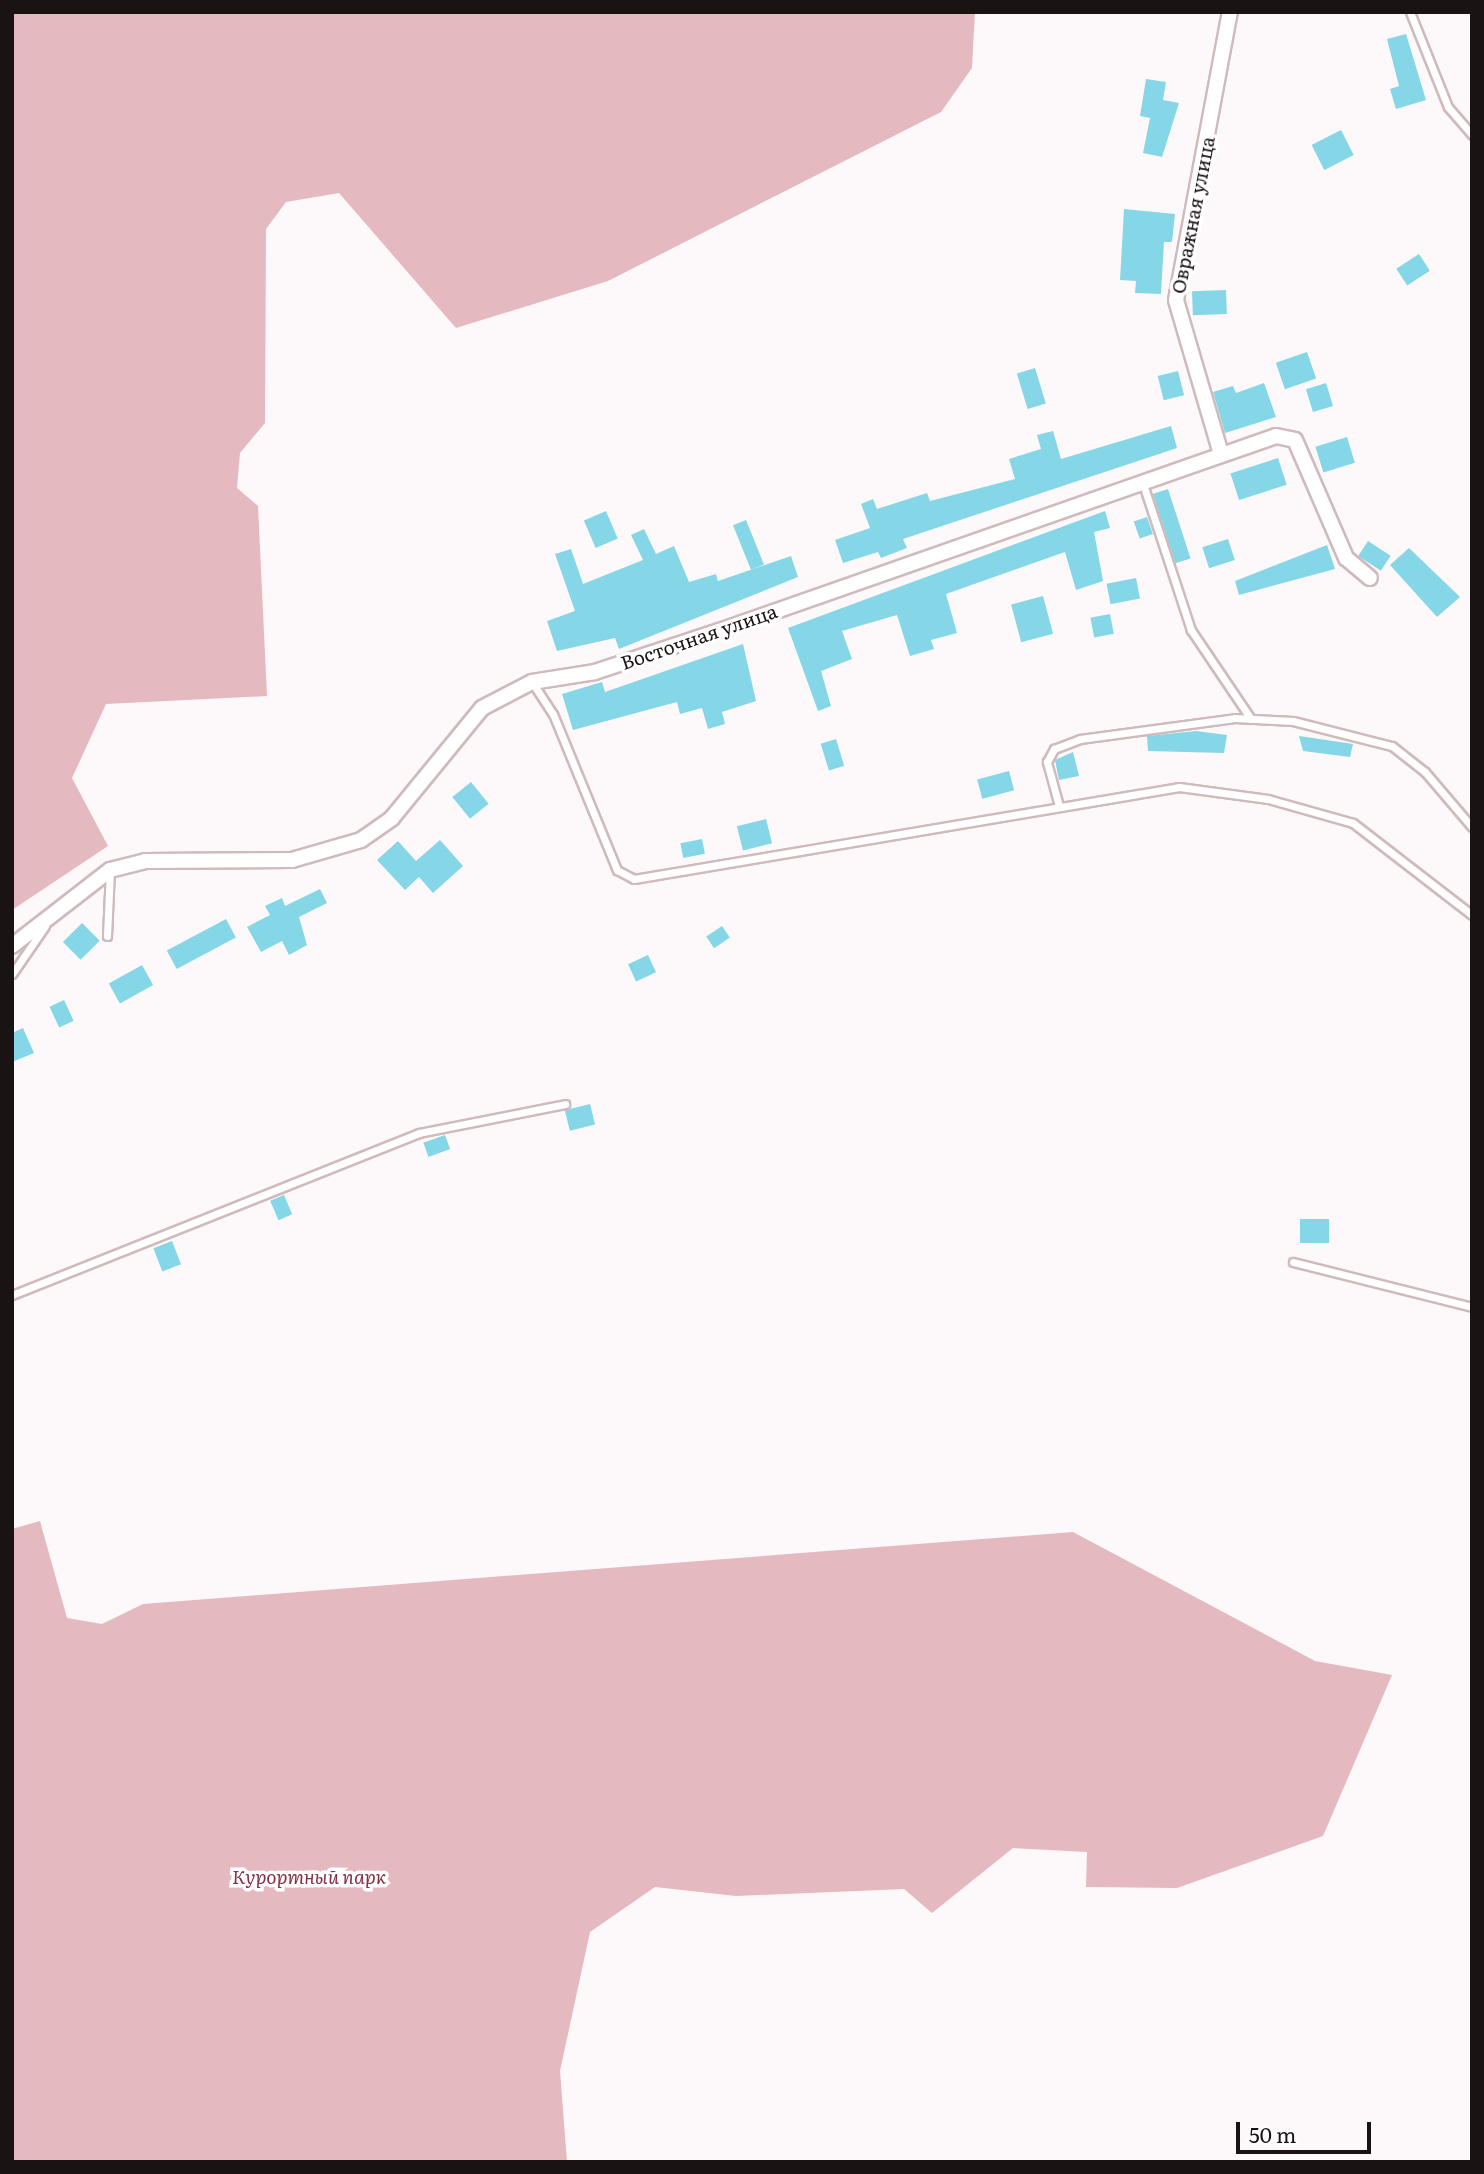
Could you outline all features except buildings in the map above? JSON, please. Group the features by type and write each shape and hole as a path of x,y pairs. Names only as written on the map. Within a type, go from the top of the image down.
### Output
{"street":[{"name":"Овражная улица","path":"1220,454 1176,300 1230,12"},
{"name":"Восточная улица","path":"12,946 110,870 145,861 292,860 362,840 392,818 482,708 532,682 595,672 695,639 1276,436 1294,440 1346,558 1370,578"}],"lane":[{"path":"1410,12 1448,107 1472,135"},
{"path":"1142,481 1191,630 1251,719"},
{"path":"532,682 553,714 617,870 634,879 1179,787 1268,799 1353,823 1472,915"},
{"path":"1059,806 1047,762 1054,749 1131,729 1251,719 1330,726 1392,746 1424,772 1472,827"},
{"path":"107,936 110,870"},
{"path":"12,974 50,916"},
{"path":"12,1295 419,1133 565,1104"},
{"path":"1293,1262 1472,1307"}],"green space":[{"path":"12,12 975,12 972,68 941,112 608,281 456,328 339,193 286,202 266,229 265,423 240,453 237,488 258,506 267,696 106,704 72,778 108,846 12,910"},
{"name":"Курортный парк","path":"40,1521 67,1618 102,1624 143,1604 1073,1532 1315,1661 1392,1675 1323,1836 1177,1888 1086,1887 1087,1852 1013,1848 932,1913 904,1889 736,1896 655,1887 590,1932 560,2071 567,2162 12,2162 12,1529"}]}
